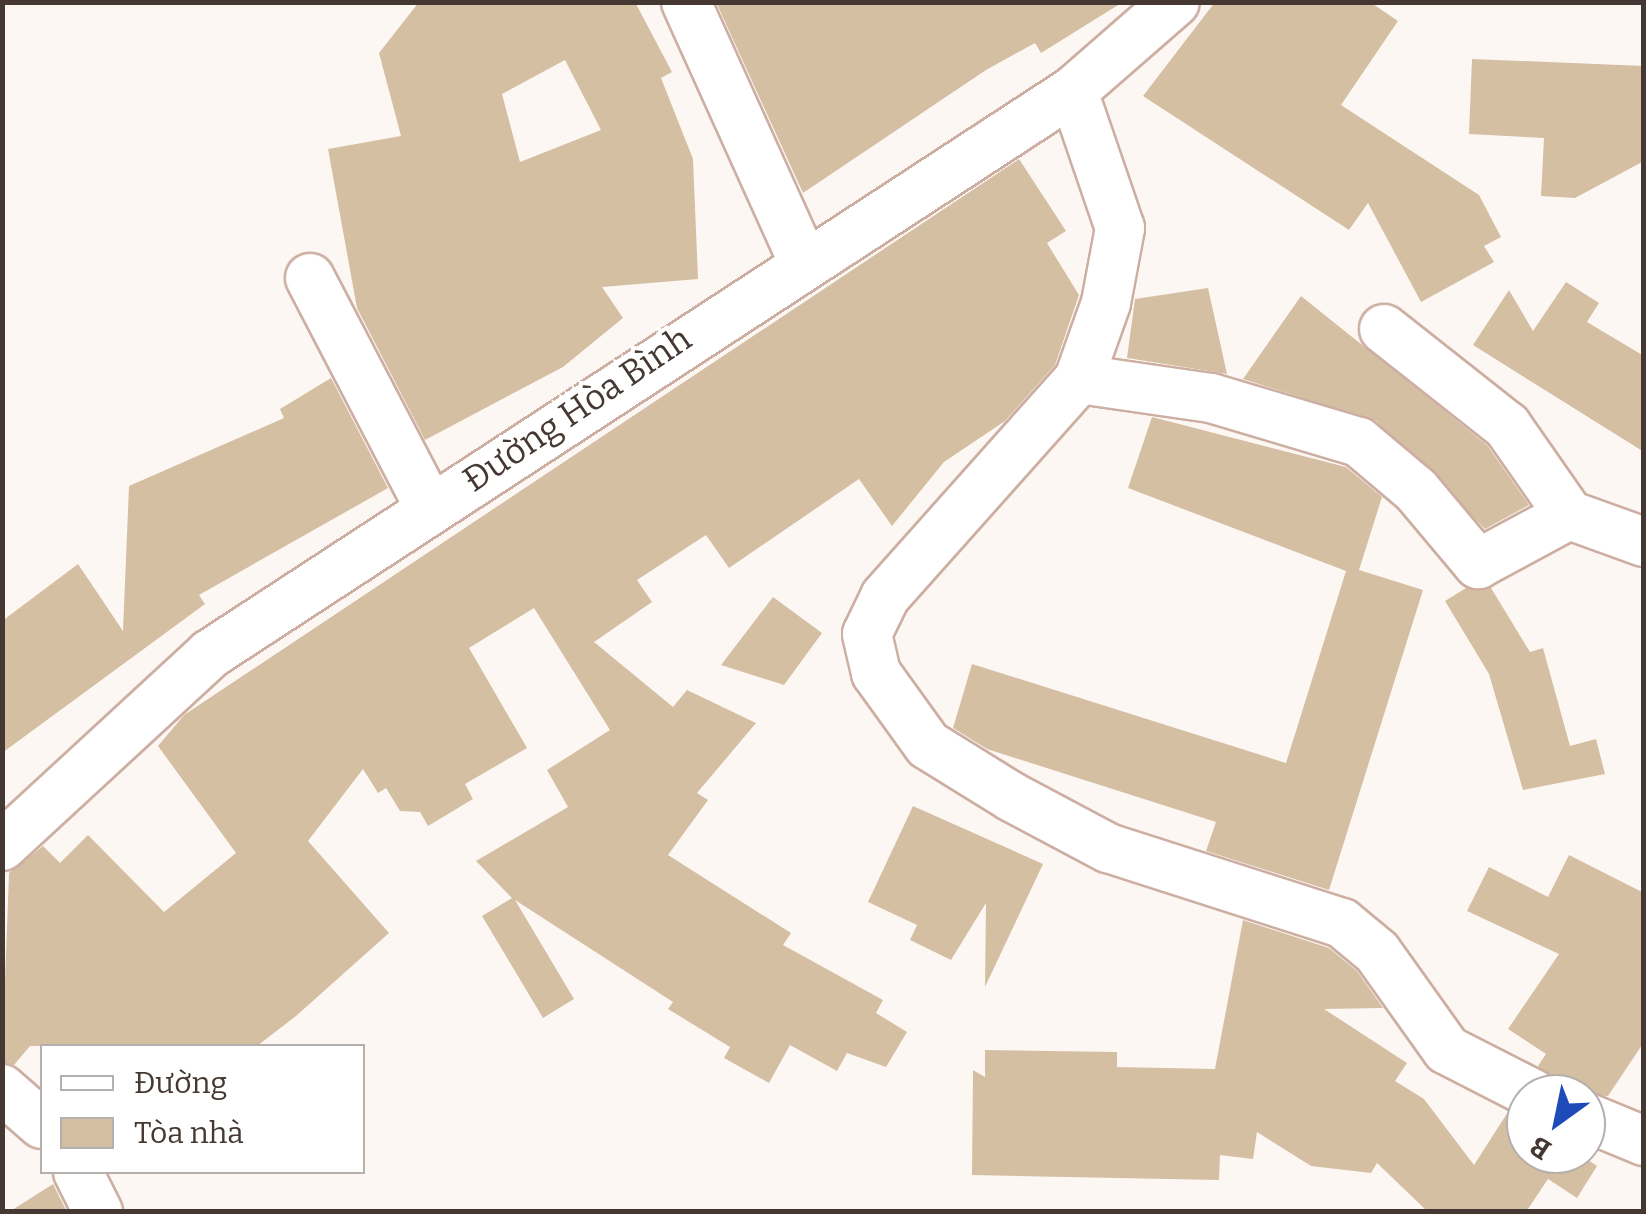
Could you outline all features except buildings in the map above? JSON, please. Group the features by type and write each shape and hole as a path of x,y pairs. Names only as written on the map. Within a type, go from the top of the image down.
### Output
{"street":[{"path":"686,2 802,259"},
{"name":"Đường Hòa Bình","path":"2,846 210,654 802,259 1073,90 1175,2"},
{"path":"1073,90 1120,228 1079,379 885,597 866,634 898,708 928,745 1108,848 1342,923 1378,952 1447,1050 1506,1080"},
{"path":"310,278 430,507"},
{"path":"1384,328 1507,426 1570,515 1644,542"},
{"path":"1079,379 1211,398 1359,442 1416,490 1478,564 1570,515"},
{"path":"2,1089 40,1122"},
{"path":"1606,1125 1644,1141"},
{"path":"79,1174 98,1212"}]}
